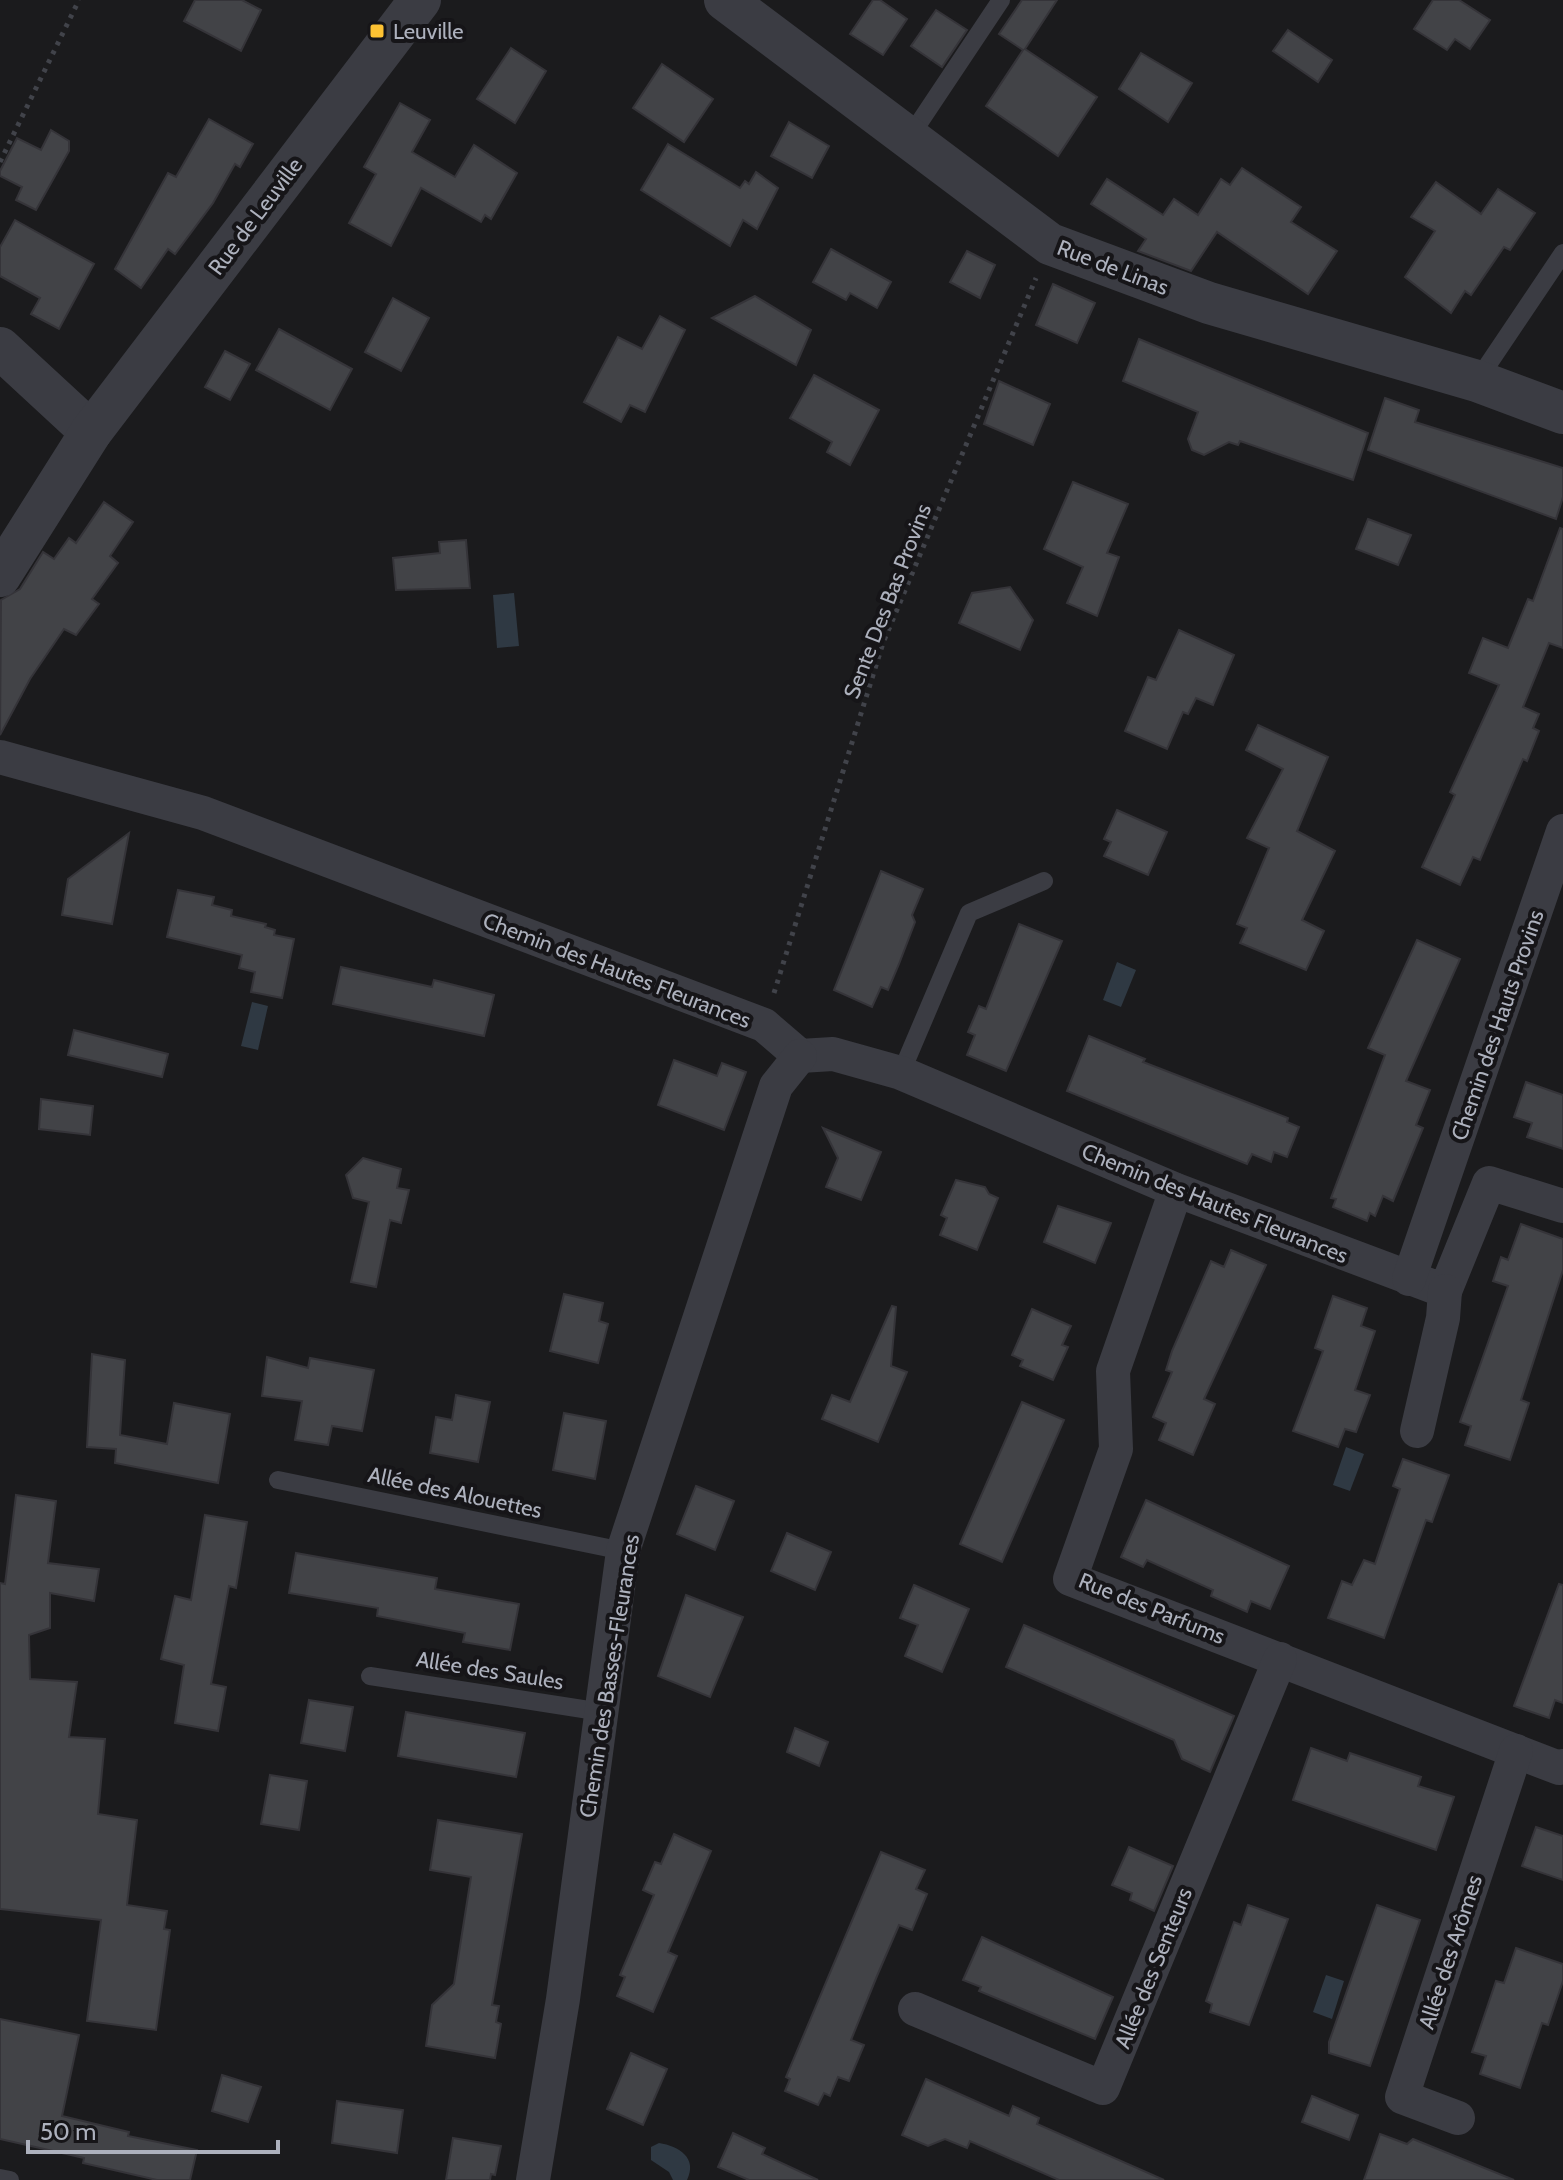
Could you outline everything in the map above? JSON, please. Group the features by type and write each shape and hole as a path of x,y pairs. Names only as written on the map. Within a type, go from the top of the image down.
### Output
{"street":[{"name":"Rue de Leuville","path":"0,576 91,432 420,0"},
{"name":"Rue de Linas","path":"725,0 1050,244 1209,303 1477,381 1563,413"},
{"path":"0,348 91,432"},
{"name":"Chemin des Hautes Fleurances","path":"0,757 203,813 764,1025 800,1056 833,1054 901,1073 1176,1190 1445,1291"},
{"name":"Chemin des Hauts Provins","path":"1409,1279 1563,831"},
{"name":"Chemin des Basses-Fleurances","path":"533,2180 563,1999 623,1551 776,1086 800,1056"},
{"path":"1447,1173 1563,1206"},
{"path":"1417,1431 1443,1318 1445,1291 1489,1183"},
{"name":"Rue des Parfums","path":"1176,1190 1113,1371 1116,1449 1070,1579 1559,1768 1563,1766"},
{"name":"Allée des Senteurs","path":"915,2009 1103,2088 1280,1659"},
{"name":"Allée des Arômes","path":"1458,2118 1402,2097 1516,1751"}],"lane":[{"path":"909,138 1001,0"},
{"path":"1477,381 1563,253"},
{"path":"901,1073 969,913 1044,881"},
{"name":"Allée des Alouettes","path":"278,1480 623,1551"},
{"name":"Allée des Saules","path":"370,1676 602,1712"},
{"path":"0,2178 10,2180"}],"path":[{"path":"0,162 79,0"},
{"name":"Sente Des Bas Provins","path":"764,1025 883,643 1050,244"}],"shaded area":[{"path":"514,593 519,646 497,648 493,595"},
{"path":"1117,962 1136,970 1121,1007 1103,1000"},
{"path":"252,1002 268,1006 258,1050 241,1046"},
{"path":"1346,1447 1364,1454 1350,1491 1333,1485"},
{"path":"1326,1975 1344,1981 1332,2019 1313,2012"},
{"path":"659,2143 685,2154 690,2165 687,2180 673,2180 669,2172 651,2160 651,2147"}],"building":[{"path":"195,0 242,0 261,10 241,51 184,21"},
{"path":"873,0 880,0 907,19 883,55 850,34"},
{"path":"1022,0 1057,0 1025,49 1097,97 1058,156 986,106 1023,50 999,34"},
{"path":"1433,0 1459,0 1490,20 1470,49 1455,39 1447,50 1414,29"},
{"path":"936,10 967,30 942,67 911,46"},
{"path":"1288,30 1332,60 1318,82 1273,51"},
{"path":"511,48 546,71 515,123 477,99"},
{"path":"1141,53 1192,83 1168,122 1119,89"},
{"path":"662,64 713,99 684,142 633,108"},
{"path":"400,103 430,120 412,152 455,177 474,145 517,173 491,219 485,215 481,222 421,188 391,246 349,223 376,174 364,167"},
{"path":"209,119 253,144 240,167 235,164 213,203 175,254 168,249 141,288 115,269 168,173 176,177"},
{"path":"789,122 829,146 812,178 771,156"},
{"path":"51,130 69,141 69,151 36,210 16,200 22,187 0,176 0,171 17,138 41,150"},
{"path":"668,144 740,188 745,181 749,184 756,172 778,188 757,229 743,220 730,246 641,190"},
{"path":"1242,168 1301,207 1291,222 1337,251 1308,294 1217,232 1191,271 1138,251 1146,239 1091,204 1107,179 1163,215 1174,199 1198,215 1221,179 1230,185"},
{"path":"1436,182 1481,214 1498,189 1535,213 1510,250 1504,247 1471,295 1465,291 1451,313 1405,277 1435,231 1411,217"},
{"path":"15,220 94,264 59,329 31,314 40,298 0,276 0,247"},
{"path":"831,249 891,282 877,308 850,293 846,300 813,282"},
{"path":"967,251 995,265 980,298 950,282"},
{"path":"1053,284 1095,303 1077,343 1036,325"},
{"path":"755,296 811,330 796,365 712,318"},
{"path":"393,298 429,318 401,371 365,352"},
{"path":"660,316 685,330 645,412 630,405 621,422 584,402 618,337 642,349"},
{"path":"279,329 352,369 330,410 256,370"},
{"path":"1139,339 1368,433 1353,480 1240,441 1238,445 1229,442 1204,455 1192,450 1188,439 1198,412 1123,381"},
{"path":"225,351 250,364 230,400 205,387"},
{"path":"814,375 879,410 850,465 827,452 832,442 790,418"},
{"path":"999,381 1050,404 1033,445 984,424"},
{"path":"1385,398 1419,410 1415,422 1563,468 1563,497 1556,519 1368,450"},
{"path":"1073,482 1128,504 1107,553 1119,557 1097,616 1067,603 1083,567 1044,549"},
{"path":"104,502 133,522 110,556 118,563 92,599 99,604 76,635 64,629 30,679 0,735 1,600 20,589 43,552 54,559 69,538 76,543"},
{"path":"1368,519 1411,535 1398,565 1356,549"},
{"path":"1560,528 1563,529 1563,648 1549,643 1523,707 1539,714 1533,728 1539,731 1527,761 1523,759 1480,860 1473,857 1460,885 1422,867 1455,795 1450,792 1499,685 1469,673 1483,638 1508,648 1528,599 1533,601"},
{"path":"466,540 470,588 396,590 393,558 440,553 439,542"},
{"path":"1010,587 1033,620 1020,650 959,623 972,593"},
{"path":"1179,630 1234,655 1213,705 1196,698 1188,714 1183,712 1167,749 1125,731 1148,677 1156,680"},
{"path":"1258,725 1328,757 1297,831 1335,851 1302,920 1324,931 1306,970 1240,943 1247,928 1237,924 1269,848 1247,838 1283,769 1246,750"},
{"path":"1117,810 1167,832 1148,875 1104,856 1111,842 1104,839"},
{"path":"129,833 112,924 62,915 68,879"},
{"path":"881,871 923,889 912,915 915,922 888,990 881,987 872,1007 834,990"},
{"path":"178,890 214,897 212,905 232,910 231,916 266,924 265,927 275,930 274,935 294,939 282,998 251,992 255,972 239,968 242,955 167,937"},
{"path":"1019,924 1062,941 1006,1071 967,1055 975,1035 968,1032 979,1006 986,1009"},
{"path":"1417,940 1460,959 1406,1081 1430,1090 1416,1125 1423,1128 1393,1201 1383,1196 1375,1216 1370,1213 1367,1221 1333,1207 1336,1199 1331,1198 1385,1055 1368,1048"},
{"path":"341,967 432,987 434,980 494,995 484,1036 333,1004"},
{"path":"74,1030 168,1054 162,1077 68,1055"},
{"path":"1089,1036 1145,1059 1143,1062 1288,1118 1287,1122 1299,1127 1287,1157 1274,1152 1271,1162 1252,1154 1247,1164 1067,1091"},
{"path":"674,1060 717,1076 722,1063 746,1072 724,1130 658,1105"},
{"path":"1526,1082 1563,1095 1563,1149 1527,1137 1532,1123 1514,1117"},
{"path":"41,1099 93,1106 90,1135 39,1129"},
{"path":"823,1128 881,1152 861,1200 826,1187 838,1158"},
{"path":"363,1158 401,1169 397,1188 409,1190 401,1223 390,1220 376,1287 351,1282 369,1202 353,1198 346,1175"},
{"path":"956,1180 985,1187 989,1194 998,1198 977,1250 940,1235 947,1218 941,1215"},
{"path":"1058,1206 1111,1223 1095,1263 1044,1242"},
{"path":"1521,1224 1563,1239 1563,1270 1521,1400 1529,1403 1510,1460 1465,1445 1471,1426 1460,1422 1508,1286 1493,1281 1501,1257 1508,1260"},
{"path":"1231,1250 1266,1265 1204,1399 1215,1404 1193,1455 1159,1440 1166,1423 1153,1417 1172,1372 1166,1370 1172,1351 1211,1261 1224,1267"},
{"path":"564,1294 603,1303 599,1321 608,1324 598,1363 550,1351"},
{"path":"1333,1296 1367,1308 1361,1326 1375,1331 1355,1390 1370,1395 1356,1432 1345,1429 1338,1447 1293,1431 1323,1351 1315,1348"},
{"path":"892,1306 896,1307 891,1366 907,1372 878,1442 822,1419 832,1395 850,1402"},
{"path":"1032,1309 1071,1326 1062,1345 1068,1347 1053,1380 1020,1366 1023,1360 1012,1355"},
{"path":"92,1354 125,1360 120,1435 167,1444 174,1403 230,1414 218,1483 115,1463 116,1449 87,1447"},
{"path":"267,1357 308,1368 310,1358 374,1370 362,1431 332,1426 328,1445 295,1440 302,1401 262,1396"},
{"path":"456,1395 490,1402 478,1462 430,1453 436,1417 452,1420"},
{"path":"1022,1402 1064,1420 1002,1562 960,1544"},
{"path":"564,1413 606,1421 595,1479 553,1470"},
{"path":"1403,1459 1449,1475 1432,1522 1426,1520 1384,1638 1328,1618 1342,1581 1352,1585 1364,1560 1375,1564 1400,1489 1393,1486"},
{"path":"696,1486 734,1501 715,1550 677,1534"},
{"path":"16,1495 56,1501 48,1563 99,1569 94,1601 50,1593 50,1628 29,1635 30,1679 77,1682 69,1737 105,1739 98,1814 137,1820 127,1905 167,1911 164,1929 170,1930 156,2030 87,2021 101,1920 0,1909 0,1583 5,1584"},
{"path":"1146,1500 1289,1566 1270,1609 1251,1601 1247,1612 1211,1596 1213,1590 1147,1560 1143,1567 1121,1557"},
{"path":"205,1515 247,1522 236,1588 229,1586 211,1684 226,1687 218,1731 175,1723 184,1665 161,1659 175,1596 191,1600"},
{"path":"787,1533 831,1552 815,1590 771,1571"},
{"path":"296,1553 437,1578 435,1589 519,1604 510,1650 463,1642 465,1633 377,1616 378,1608 289,1593"},
{"path":"1559,1584 1563,1585 1563,1703 1555,1700 1549,1718 1514,1706"},
{"path":"914,1585 969,1609 942,1672 905,1656 918,1625 900,1618"},
{"path":"686,1595 743,1617 710,1697 658,1676"},
{"path":"1024,1625 1234,1716 1210,1772 1182,1759 1174,1740 1006,1667"},
{"path":"309,1700 353,1707 345,1751 301,1743"},
{"path":"406,1712 525,1733 516,1777 398,1756"},
{"path":"795,1728 828,1742 819,1766 787,1752"},
{"path":"1311,1748 1347,1761 1350,1753 1421,1777 1418,1786 1454,1797 1436,1850 1293,1800"},
{"path":"270,1775 307,1781 299,1830 261,1824"},
{"path":"438,1820 522,1834 492,2005 499,2006 496,2022 501,2024 495,2058 426,2046 432,2005 454,1984 471,1877 430,1870"},
{"path":"1536,1827 1563,1836 1563,1880 1522,1866"},
{"path":"674,1834 711,1851 668,1952 677,1956 653,2012 617,1996 625,1977 620,1975 654,1895 643,1890 655,1862 661,1864"},
{"path":"1129,1847 1173,1866 1154,1911 1130,1900 1132,1893 1112,1885"},
{"path":"881,1852 925,1870 916,1889 927,1894 912,1930 899,1925 877,1976 851,2040 864,2045 849,2081 838,2077 830,2096 824,2093 818,2105 785,2091 790,2079 786,2077"},
{"path":"1248,1905 1288,1919 1249,2025 1210,2012 1212,2004 1206,2001 1234,1922 1241,1925"},
{"path":"1377,1905 1420,1920 1370,2066 1329,2053 1329,2042"},
{"path":"982,1937 1113,1997 1095,2039 979,1991 981,1987 963,1980"},
{"path":"1516,1948 1563,1964 1563,1981 1548,2025 1542,2023 1520,2088 1480,2074 1486,2056 1472,2052 1496,1981 1504,1983"},
{"path":"0,2019 79,2035 62,2116 129,2132 128,2136 197,2150 190,2180 157,2180 83,2163 84,2158 0,2139"},
{"path":"631,2053 667,2069 643,2125 607,2109"},
{"path":"222,2075 261,2087 248,2122 212,2111"},
{"path":"926,2079 1009,2116 1013,2106 1039,2118 1037,2124 1164,2180 1059,2180 970,2141 967,2148 945,2139 928,2146 902,2135"},
{"path":"1312,2096 1358,2115 1349,2140 1302,2122"},
{"path":"337,2101 403,2110 397,2153 332,2143"},
{"path":"733,2133 765,2148 762,2154 818,2180 749,2180 718,2167"},
{"path":"1380,2134 1407,2144 1413,2139 1514,2180 1364,2180"},
{"path":"453,2138 501,2146 495,2175 491,2174 490,2180 446,2180"}],"place":[{"name":"Leuville","path":"377,31"}]}
